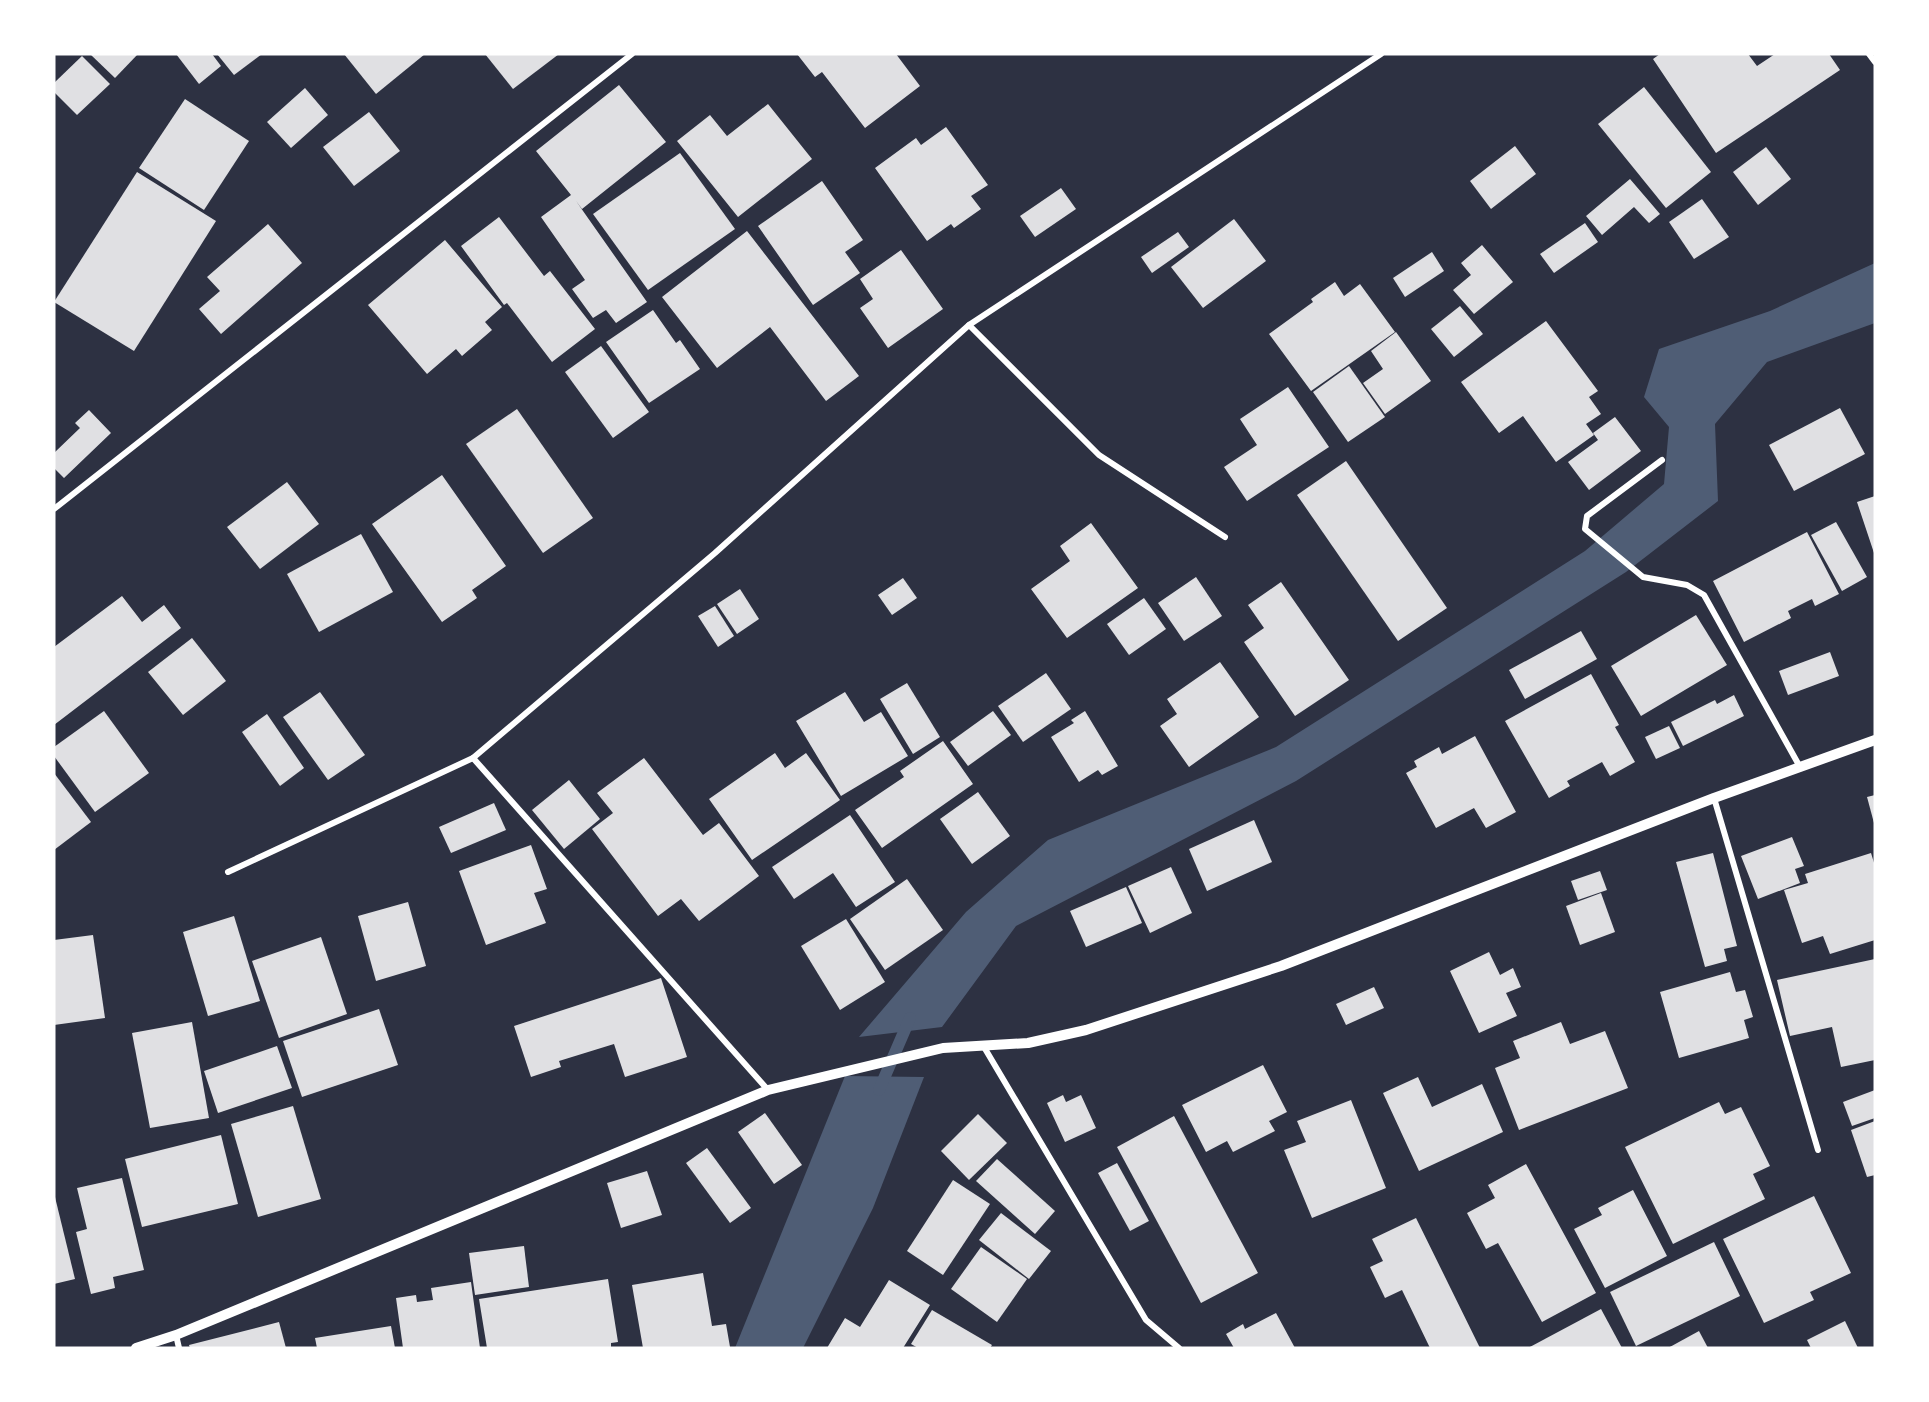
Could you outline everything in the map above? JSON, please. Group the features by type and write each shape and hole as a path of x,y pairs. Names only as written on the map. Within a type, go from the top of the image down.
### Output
{"street":[{"path":"54,509 632,54"},
{"path":"228,872 473,758 715,553 969,325 1381,54"},
{"path":"1869,54 1875,62"},
{"path":"969,325 1099,455 1225,537"},
{"path":"1662,460 1587,516 1586,529 1595,539 1643,577 1687,585 1704,595 1800,767"},
{"path":"136,1348 176,1335 768,1090 863,1065 943,1048 1028,1043 1086,1030 1281,966 1714,798 1875,740"},
{"path":"473,758 768,1090"},
{"path":"1714,798 1818,1150"},
{"path":"984,1047 1146,1320 1169,1345 1179,1348"},
{"path":"176,1335 179,1348"}],"water":[{"path":"1875,263 1875,323 1767,362 1715,424 1718,501 1626,572 1296,781 1016,926 942,1027 859,1037 966,912 1048,840 1276,747 1585,551 1664,484 1669,427 1644,397 1659,349 1770,311"},
{"path":"845,1076 924,1077 873,1208 803,1348 735,1348"}],"building":[{"path":"90,54 138,54 115,78"},
{"path":"176,54 212,54 221,66 199,84"},
{"path":"217,54 262,54 234,75"},
{"path":"344,54 425,54 376,94"},
{"path":"485,54 559,54 513,89"},
{"path":"797,54 896,54 920,86 865,128 822,72 815,77"},
{"path":"1660,54 1748,54 1757,66 1775,54 1829,54 1840,70 1716,153 1653,59"},
{"path":"82,56 110,84 77,115 54,92 54,83"},
{"path":"619,85 666,142 582,209 576,201 647,302 616,323 606,310 593,318 572,289 585,280 541,217 571,195 536,151"},
{"path":"1644,87 1711,172 1666,208 1598,124"},
{"path":"305,88 328,115 291,148 267,122"},
{"path":"185,99 249,141 204,210 139,168"},
{"path":"768,104 812,159 738,217 677,141 710,115 727,136"},
{"path":"369,112 400,151 354,186 323,147"},
{"path":"946,127 988,185 971,196 981,209 954,228 951,224 927,241 875,168 916,138 921,145"},
{"path":"1515,146 1536,174 1491,209 1470,181"},
{"path":"1766,147 1791,179 1758,205 1733,172"},
{"path":"680,153 735,229 648,290 593,214"},
{"path":"137,172 216,221 134,351 54,302"},
{"path":"1630,179 1660,214 1649,223 1634,207 1602,235 1586,216"},
{"path":"822,181 863,240 845,252 860,273 813,305 758,226"},
{"path":"1061,188 1076,209 1035,237 1020,216"},
{"path":"1702,199 1729,237 1694,259 1669,222"},
{"path":"499,217 544,276 550,271 595,329 552,362 507,303 504,305 461,246"},
{"path":"1234,219 1266,261 1203,308 1171,267"},
{"path":"1585,223 1598,242 1554,273 1540,254"},
{"path":"268,224 302,263 221,334 199,309 220,291 207,277"},
{"path":"747,231 859,376 826,401 770,327 717,368 662,297"},
{"path":"1178,232 1189,247 1152,273 1141,257"},
{"path":"445,240 502,307 485,322 492,330 462,356 456,349 427,374 368,305"},
{"path":"1482,245 1513,282 1474,314 1453,290 1471,275 1461,263"},
{"path":"901,250 943,309 888,348 860,308 873,299 860,279"},
{"path":"1432,252 1444,271 1405,297 1393,278"},
{"path":"1335,282 1344,296 1360,284 1395,332 1311,391 1269,334 1313,302 1311,299"},
{"path":"1460,306 1483,334 1454,357 1431,329"},
{"path":"653,310 676,343 680,340 700,369 649,403 606,342"},
{"path":"1546,321 1598,391 1589,397 1601,414 1586,424 1594,435 1556,462 1523,416 1499,433 1461,382"},
{"path":"1396,332 1431,381 1385,414 1363,383 1383,369 1371,351"},
{"path":"601,346 649,412 613,438 565,372"},
{"path":"1349,366 1385,417 1348,442 1313,392"},
{"path":"1288,387 1329,447 1247,501 1224,467 1257,445 1240,419"},
{"path":"1840,408 1865,454 1794,491 1769,445"},
{"path":"517,409 593,518 543,553 466,444"},
{"path":"89,410 111,433 64,478 54,468 54,453 80,428 75,423"},
{"path":"1615,417 1641,451 1589,490 1568,462 1598,440 1593,433"},
{"path":"1346,461 1447,608 1398,641 1297,495"},
{"path":"442,475 506,566 472,590 477,598 442,622 372,524"},
{"path":"287,482 319,524 260,569 227,527"},
{"path":"1875,496 1875,556 1857,502"},
{"path":"1836,522 1867,577 1842,591 1811,535"},
{"path":"1091,523 1138,588 1067,638 1031,589 1070,561 1060,546"},
{"path":"1807,532 1839,594 1815,606 1812,599 1788,611 1791,618 1744,642 1713,581"},
{"path":"361,534 393,592 319,632 287,574"},
{"path":"1196,577 1222,616 1184,641 1158,603"},
{"path":"903,578 917,598 892,615 878,595"},
{"path":"1281,582 1349,680 1295,716 1244,642 1264,628 1248,605"},
{"path":"740,589 759,619 737,634 717,604"},
{"path":"122,596 142,622 164,605 181,628 54,725 54,647"},
{"path":"1144,598 1166,629 1129,655 1107,624"},
{"path":"715,606 734,636 718,647 698,616"},
{"path":"1696,615 1727,665 1641,716 1611,666"},
{"path":"1581,631 1597,659 1525,699 1509,670"},
{"path":"192,638 226,681 183,715 148,672"},
{"path":"1830,652 1839,676 1788,695 1779,671"},
{"path":"1220,662 1259,717 1189,767 1160,726 1177,714 1167,699"},
{"path":"1046,673 1071,709 1023,742 998,706"},
{"path":"1591,674 1619,725 1615,727 1635,762 1610,776 1602,762 1567,781 1570,786 1549,798 1505,721"},
{"path":"907,683 940,737 913,754 880,699"},
{"path":"320,692 365,755 328,780 283,717"},
{"path":"845,692 864,722 881,712 908,756 841,796 796,721"},
{"path":"1734,695 1744,716 1683,746 1671,722 1715,700 1717,704"},
{"path":"104,711 149,773 95,812 54,756 54,747"},
{"path":"993,711 1011,735 968,766 950,742"},
{"path":"1085,711 1118,766 1102,775 1098,770 1079,782 1051,737 1074,723 1071,720"},
{"path":"267,714 304,768 280,786 242,732"},
{"path":"1669,726 1680,748 1656,759 1645,737"},
{"path":"1475,736 1516,812 1486,828 1474,808 1436,828 1406,773 1417,767 1414,761 1439,747 1442,754"},
{"path":"943,741 973,784 882,848 855,810 904,777 900,771"},
{"path":"775,753 785,768 806,753 840,800 752,860 709,799"},
{"path":"644,758 703,835 719,823 759,876 699,921 681,899 658,916 592,829 613,813 597,793"},
{"path":"54,773 91,822 54,850"},
{"path":"569,780 600,819 564,849 532,810"},
{"path":"978,792 1010,836 972,864 940,819"},
{"path":"1875,795 1875,823 1874,823 1867,797"},
{"path":"494,803 506,830 451,853 439,827"},
{"path":"850,815 895,882 856,907 833,873 794,899 772,867"},
{"path":"1254,820 1272,862 1207,891 1189,849"},
{"path":"1792,837 1804,866 1795,869 1800,883 1758,899 1741,856"},
{"path":"531,845 547,889 534,893 546,923 486,945 459,871"},
{"path":"1713,853 1737,946 1724,949 1727,961 1705,967 1676,862"},
{"path":"1871,853 1875,866 1875,940 1830,954 1823,936 1802,943 1784,890 1808,883 1805,874"},
{"path":"1171,867 1192,913 1150,933 1128,886"},
{"path":"1600,871 1607,890 1578,900 1571,881"},
{"path":"907,879 943,930 885,970 850,919"},
{"path":"1126,887 1142,923 1086,947 1070,911"},
{"path":"1601,893 1615,932 1580,945 1566,906"},
{"path":"408,902 426,966 376,981 358,916"},
{"path":"234,916 260,1001 208,1016 183,932"},
{"path":"846,919 885,982 840,1010 801,946"},
{"path":"93,935 105,1018 54,1025 54,940"},
{"path":"321,937 347,1014 279,1038 252,961"},
{"path":"1489,952 1500,975 1513,968 1521,987 1506,993 1517,1016 1479,1033 1450,971"},
{"path":"1875,959 1875,1060 1841,1067 1832,1027 1790,1036 1777,980"},
{"path":"1730,972 1736,992 1745,990 1753,1017 1744,1020 1749,1038 1679,1058 1660,992"},
{"path":"661,978 687,1057 625,1077 614,1044 559,1061 561,1067 531,1077 514,1026"},
{"path":"1374,987 1384,1008 1346,1025 1336,1004"},
{"path":"379,1009 398,1065 302,1097 283,1041"},
{"path":"192,1022 209,1118 150,1128 132,1033"},
{"path":"1561,1022 1570,1044 1605,1031 1628,1088 1519,1130 1495,1068 1520,1058 1513,1041"},
{"path":"277,1046 292,1088 218,1113 204,1071"},
{"path":"1263,1065 1287,1112 1269,1121 1275,1131 1233,1152 1227,1141 1206,1152 1182,1105"},
{"path":"1418,1077 1432,1107 1482,1084 1503,1132 1419,1171 1383,1093"},
{"path":"1875,1090 1875,1118 1852,1126 1843,1102"},
{"path":"1063,1095 1066,1102 1081,1095 1096,1128 1065,1142 1047,1103"},
{"path":"1351,1100 1386,1188 1312,1218 1284,1150 1306,1142 1297,1121"},
{"path":"1719,1102 1725,1114 1741,1107 1770,1166 1753,1174 1765,1199 1673,1244 1625,1147"},
{"path":"293,1106 321,1199 258,1217 231,1124"},
{"path":"765,1113 802,1165 774,1184 738,1132"},
{"path":"978,1114 1007,1143 969,1180 941,1151"},
{"path":"1174,1116 1258,1273 1201,1303 1117,1147"},
{"path":"1875,1121 1875,1175 1867,1177 1851,1130"},
{"path":"221,1135 238,1204 142,1227 125,1159"},
{"path":"707,1148 751,1208 730,1223 686,1163"},
{"path":"997,1159 1055,1211 1035,1234 976,1181"},
{"path":"1117,1163 1149,1221 1130,1231 1098,1173"},
{"path":"1526,1164 1596,1293 1542,1322 1498,1243 1486,1249 1467,1213 1495,1198 1488,1185"},
{"path":"647,1171 662,1215 621,1228 607,1183"},
{"path":"122,1178 144,1270 113,1277 115,1288 91,1294 76,1232 87,1229 77,1188"},
{"path":"953,1180 990,1204 943,1275 907,1251"},
{"path":"1633,1190 1667,1256 1605,1288 1574,1229 1602,1215 1598,1208"},
{"path":"54,1193 75,1279 54,1284"},
{"path":"1814,1196 1851,1273 1810,1292 1814,1300 1764,1323 1723,1239"},
{"path":"1001,1213 1051,1251 1029,1279 979,1240"},
{"path":"1416,1218 1480,1348 1430,1348 1402,1290 1385,1298 1370,1267 1383,1261 1372,1239"},
{"path":"1714,1242 1740,1296 1636,1346 1610,1292"},
{"path":"524,1246 529,1287 475,1295 469,1253"},
{"path":"981,1247 1027,1279 997,1322 951,1289"},
{"path":"703,1273 712,1326 726,1324 730,1347 643,1348 632,1285"},
{"path":"608,1279 618,1342 611,1343 611,1348 487,1348 479,1299"},
{"path":"889,1280 930,1305 903,1348 827,1348 845,1318 860,1327"},
{"path":"471,1282 480,1348 403,1348 396,1298 416,1295 417,1302 433,1300 431,1288"},
{"path":"1601,1309 1622,1348 1528,1348"},
{"path":"932,1310 992,1345 990,1348 918,1348 911,1344"},
{"path":"1276,1313 1295,1348 1234,1348 1226,1334 1243,1324 1245,1329"},
{"path":"1845,1321 1858,1348 1811,1348 1807,1340"},
{"path":"279,1322 286,1348 190,1348 189,1345"},
{"path":"391,1326 395,1348 317,1348 315,1338"},
{"path":"1699,1331 1708,1348 1668,1348"}],"waterway":[{"path":"879,1090 910,1018"}]}
